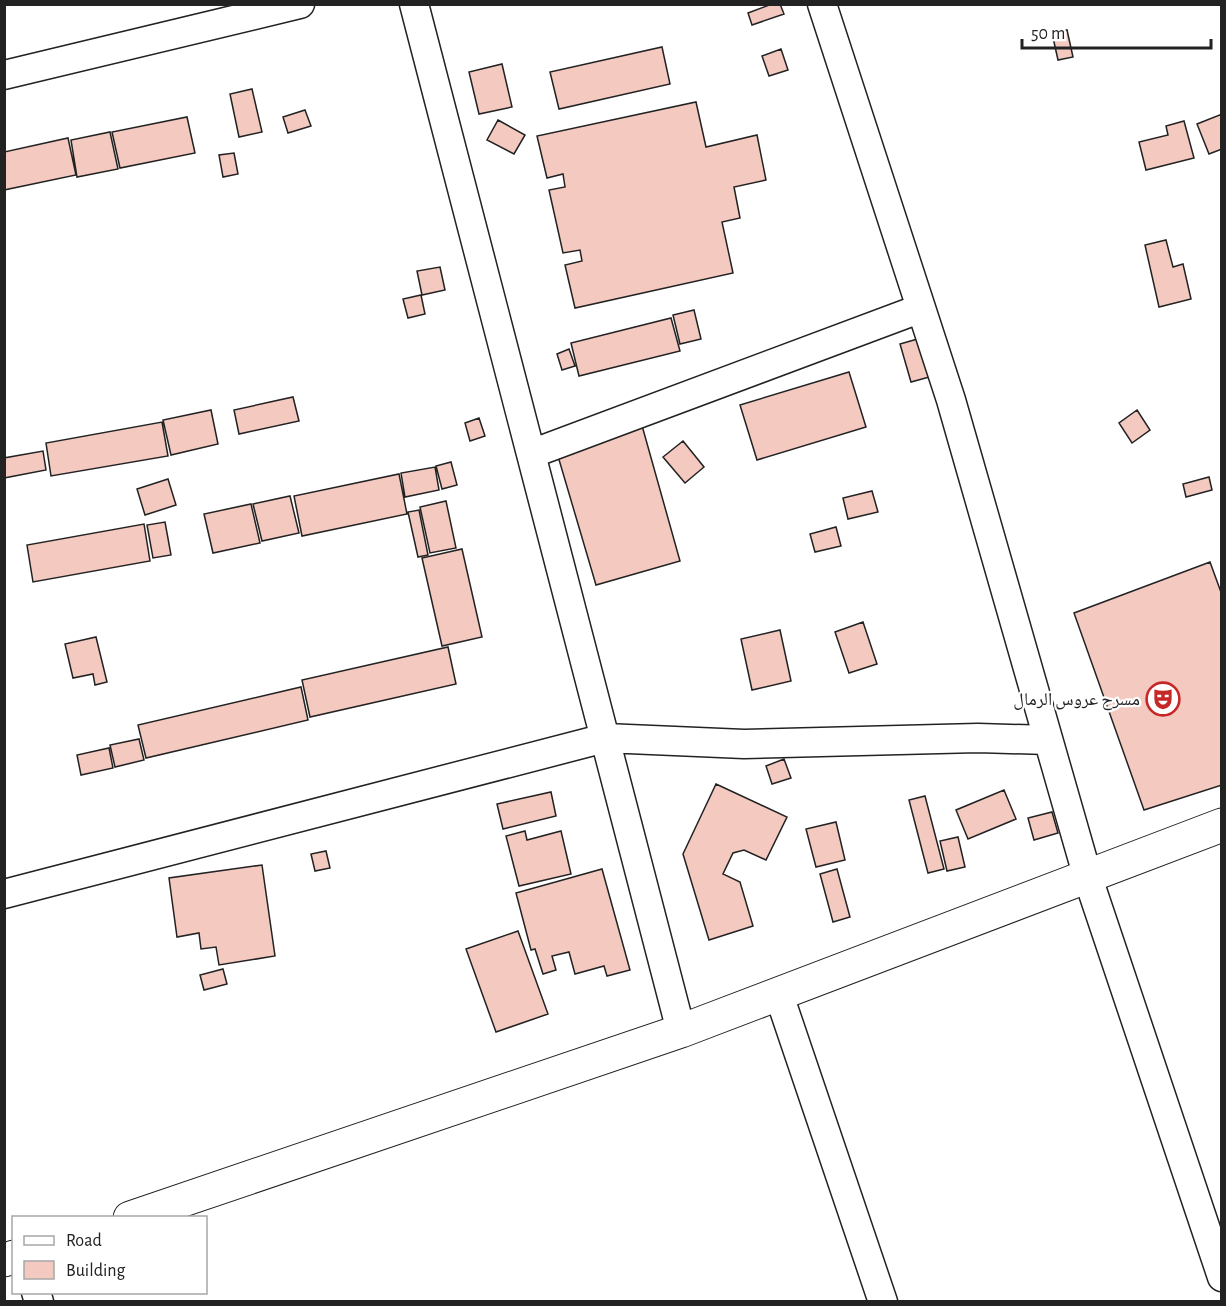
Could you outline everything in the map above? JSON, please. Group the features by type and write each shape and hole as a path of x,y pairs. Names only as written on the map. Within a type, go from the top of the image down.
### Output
{"main road":[{"path":"136,1216 681,1031 1088,878 1221,825"}],"street":[{"path":"414,4 681,1031"},
{"path":"822,4 919,309 951,400 1088,878 1221,1277"},
{"path":"4,75 294,5"},
{"path":"531,454 919,309"},
{"path":"4,894 605,738 744,744 978,738 1048,740"},
{"path":"779,994 884,1302"}],"building":[{"path":"772,4 780,4 784,14 752,25 748,13"},
{"path":"1067,30 1073,57 1058,60 1052,33"},
{"path":"662,47 670,84 559,109 550,72"},
{"path":"781,49 788,70 769,76 762,56"},
{"path":"502,64 512,107 479,114 469,72"},
{"path":"252,89 262,132 239,137 230,94"},
{"path":"696,102 706,147 757,135 766,180 734,187 740,218 722,222 733,273 575,308 565,265 582,261 580,250 563,253 549,190 565,187 563,174 547,178 537,136"},
{"path":"305,110 311,126 288,133 283,117"},
{"path":"1222,114 1222,149 1209,154 1197,124"},
{"path":"187,117 195,153 120,168 112,132"},
{"path":"498,120 525,135 514,154 487,140"},
{"path":"1184,121 1194,158 1146,170 1139,142 1168,135 1166,126"},
{"path":"110,132 118,169 77,177 71,140"},
{"path":"68,138 76,175 4,190 4,152"},
{"path":"234,153 238,174 223,177 219,155"},
{"path":"1166,240 1173,267 1183,264 1191,299 1159,307 1145,245"},
{"path":"440,267 445,290 422,295 417,271"},
{"path":"421,295 425,314 408,318 403,299"},
{"path":"694,310 701,339 680,344 673,315"},
{"path":"671,318 680,351 579,376 571,343"},
{"path":"921,338 933,376 911,382 900,344"},
{"path":"569,349 575,366 562,370 557,354"},
{"path":"849,372 866,427 757,460 740,405"},
{"path":"293,397 299,421 239,434 234,410"},
{"path":"211,410 218,444 171,455 163,420"},
{"path":"1137,410 1150,430 1132,443 1119,423"},
{"path":"479,418 485,436 470,441 465,423"},
{"path":"162,422 168,456 51,476 46,443"},
{"path":"641,422 680,561 596,585 555,446"},
{"path":"683,441 704,467 685,483 663,457"},
{"path":"43,451 46,470 4,478 4,458"},
{"path":"451,462 457,485 442,489 436,466"},
{"path":"435,467 439,490 405,497 401,473"},
{"path":"399,474 407,514 302,536 294,496"},
{"path":"1209,477 1212,490 1186,497 1183,484"},
{"path":"168,479 176,505 145,515 137,489"},
{"path":"872,491 878,512 848,519 843,498"},
{"path":"290,496 299,533 262,541 253,504"},
{"path":"446,501 456,548 430,553 420,507"},
{"path":"251,504 260,543 213,553 204,514"},
{"path":"419,510 428,555 418,557 408,512"},
{"path":"165,522 171,555 153,558 147,525"},
{"path":"144,524 150,561 33,582 27,545"},
{"path":"836,527 841,546 815,552 810,534"},
{"path":"462,549 482,637 442,646 422,558"},
{"name":"مسرح عروس الرمال","path":"1210,562 1222,595 1222,785 1144,810 1074,613"},
{"path":"863,622 877,664 849,673 835,632"},
{"path":"780,630 791,681 752,690 741,639"},
{"path":"96,637 107,682 95,685 93,674 73,678 65,644"},
{"path":"448,647 456,684 310,717 302,680"},
{"path":"301,687 308,720 146,758 138,725"},
{"path":"139,739 144,760 115,767 110,745"},
{"path":"109,748 113,768 81,775 77,755"},
{"path":"784,759 791,778 772,784 766,766"},
{"path":"716,784 787,817 766,860 744,850 733,853 723,874 740,882 753,926 709,940 683,854"},
{"path":"1004,790 1016,819 968,839 956,810"},
{"path":"551,792 556,816 503,829 497,804"},
{"path":"925,796 944,869 928,873 909,800"},
{"path":"1052,812 1058,833 1034,840 1028,818"},
{"path":"836,822 845,860 816,867 806,829"},
{"path":"525,831 527,840 561,831 571,874 519,886 506,836"},
{"path":"958,837 965,867 947,871 940,841"},
{"path":"326,851 330,868 315,871 311,854"},
{"path":"262,865 275,956 219,965 216,947 201,949 199,933 177,937 169,878"},
{"path":"602,869 630,970 607,976 604,966 575,974 569,952 552,956 556,970 543,974 535,949 531,950 516,893"},
{"path":"837,869 850,917 833,922 820,874"},
{"path":"518,931 548,1014 496,1032 466,949"},
{"path":"223,969 227,984 204,990 200,975"}],"place":[{"name":"مسرح عروس الرمال","path":"1163,699"}]}
